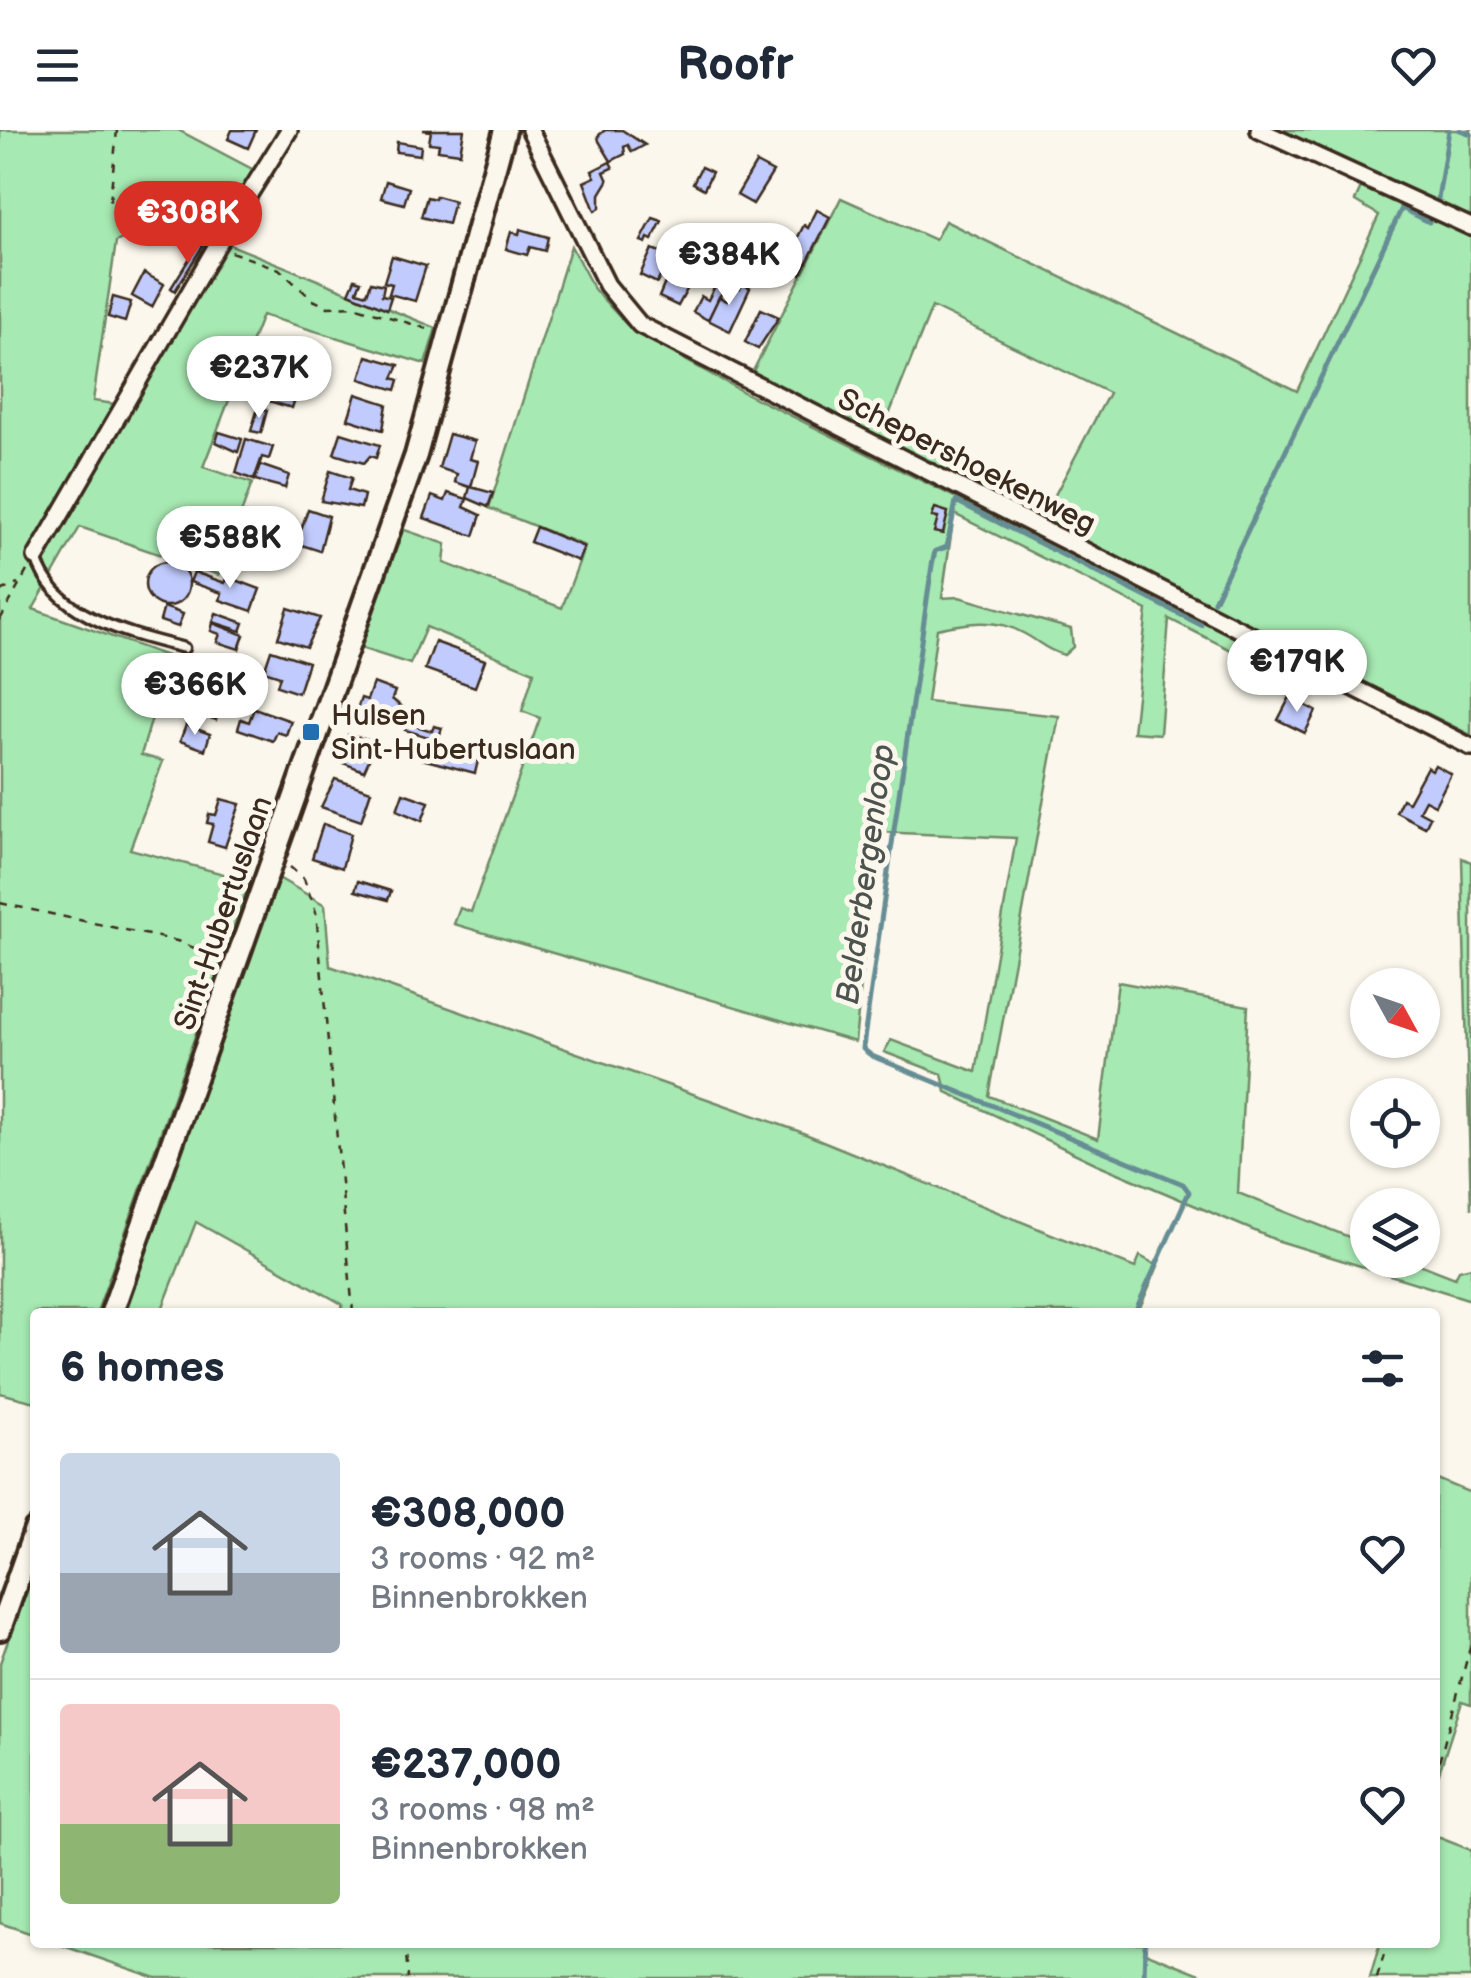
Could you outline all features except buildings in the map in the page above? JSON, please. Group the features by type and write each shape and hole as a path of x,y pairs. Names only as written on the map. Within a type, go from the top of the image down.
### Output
{"street":[{"path":"36,558 218,243 289,130"},
{"name":"Sint-Hubertuslaan","path":"113,1308 236,965 282,862 416,455 505,130"},
{"name":"Schepershoekenweg","path":"530,130 606,285 640,325 1471,747"},
{"path":"1259,130 1471,227"},
{"path":"0,1629 30,1544"}],"lane":[{"path":"36,558 41,575 53,592 79,612 184,648"}],"path":[{"path":"117,130 110,202 116,214 218,243 279,269 313,300 328,306 354,306 449,336"},
{"path":"0,620 36,558"},
{"path":"0,591 19,583"},
{"path":"282,862 304,879 316,912 352,1308"},
{"path":"0,902 177,941 236,965"},
{"path":"1440,1759 1471,1644"},
{"path":"406,1948 408,1978"},
{"path":"1377,1978 1386,1948"}],"green space":[{"path":"0,130 178,130 254,170 209,239 151,225 116,242 93,401 115,404 81,462 90,469 226,243 436,328 425,364 262,315 203,467 252,483 219,575 80,527 33,609 170,657 141,755 163,761 130,849 250,881 98,1308 30,1308 30,1401 0,1393"},
{"path":"1279,130 1471,130 1471,735 751,375 841,198 935,240 945,221 1297,391 1379,215 1355,201 1367,172","holes":["932,307 1109,393 1049,506 885,425"]},
{"path":"571,246 594,289 626,324 649,340 745,393 1271,654 1265,667 1169,619 1160,734 1133,732 1147,610 954,514 942,598 959,597 1071,629 1073,647 1064,655 1012,628 991,623 937,629 927,702 1059,716 989,1096 1098,1139 1118,982 1248,1006 1238,1193 1350,1237 1350,1263 1276,1240 1097,1164 946,1092 942,1074 884,1052 891,1040 976,1072 1016,838 877,832 855,1042 454,924 460,908 471,912 540,718 522,711 534,672 426,627 410,664 360,648 402,529 446,544 444,563 562,608 585,546 489,508"},
{"path":"1462,858 1471,862 1471,1209"},
{"path":"275,876 325,905 330,966 798,1131 1135,1268 1140,1256 1158,1266 1140,1308 342,1308 342,1304 196,1222 163,1308 125,1308"},
{"path":"1471,1267 1471,1300 1400,1278 1440,1278 1440,1272 1455,1278 1459,1270"},
{"path":"1440,1480 1471,1493 1471,1704 1462,1701 1440,1769"},
{"path":"30,1579 30,1933 0,1923 0,1663"},
{"path":"1440,1838 1471,1850 1471,1978 1370,1978 1379,1948 1440,1948"},
{"path":"69,1948 1145,1948 1145,1952 1210,1978 156,1978"}],"waterway":[{"name":"Belderbergenloop","path":"1437,205 1449,130"},
{"name":"Belderbergenloop","path":"1460,130 1471,134"},
{"name":"Belderbergenloop","path":"1214,601 1402,208 1429,222"},
{"name":"Belderbergenloop","path":"1137,1308 1189,1192 1183,1184 863,1049 932,565 935,551 947,547 956,501 1201,625"},
{"name":"Belderbergenloop","path":"1144,1978 1145,1948"}],"place":[{"name":"Hulsen Sint-Hubertuslaan","path":"311,732"}]}
